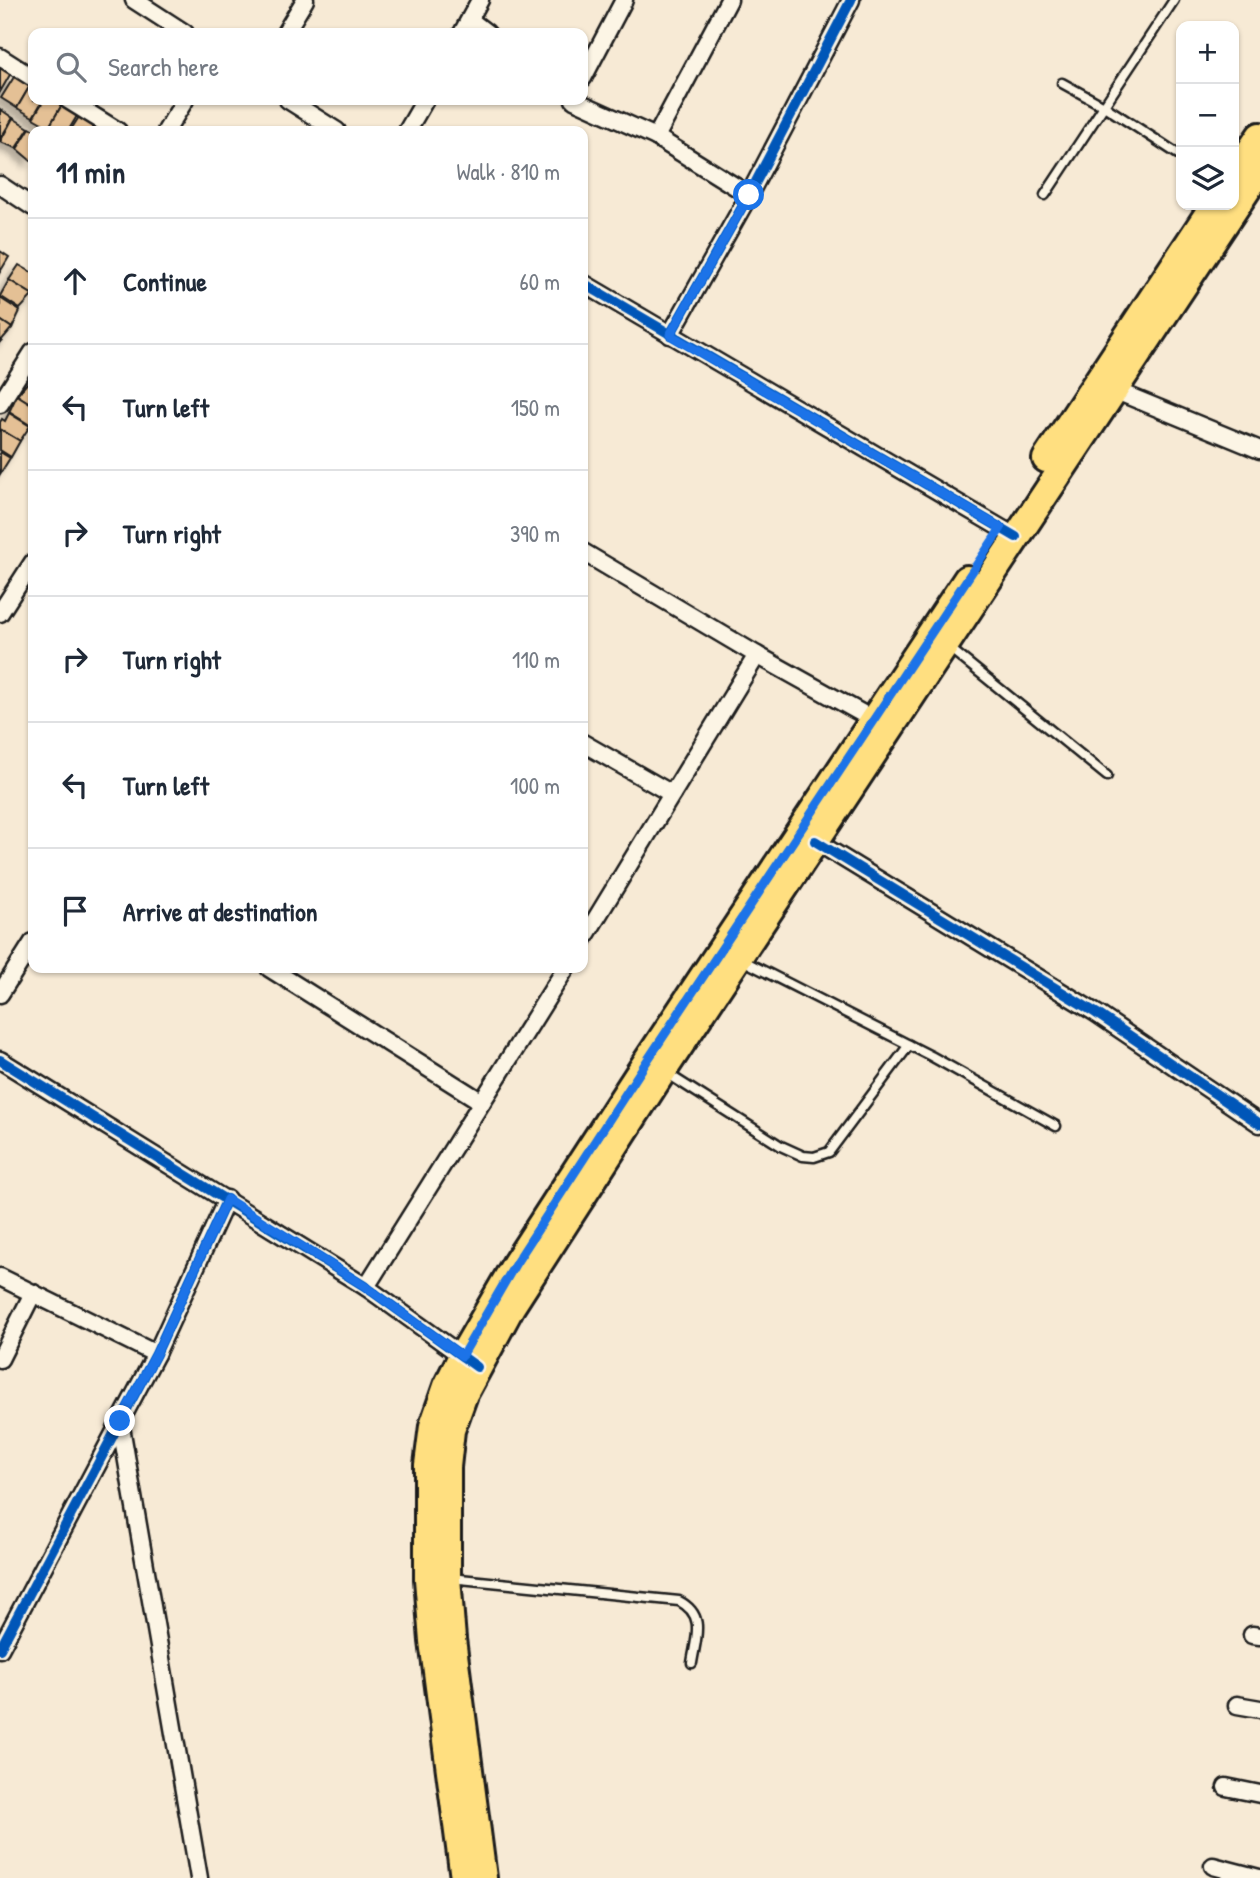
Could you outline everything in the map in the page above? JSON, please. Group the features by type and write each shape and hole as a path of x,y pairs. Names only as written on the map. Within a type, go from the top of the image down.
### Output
{"main road":[{"path":"1243,190 1260,136"},
{"path":"655,1066 737,958 815,841 881,724 945,645 1009,533 1114,390 1243,190 1260,170"},
{"path":"464,1878 433,1641 427,1531 428,1465 433,1426 447,1386 470,1361 518,1296 655,1066 1009,533 1211,210"},
{"path":"470,1361 464,1394 452,1430 447,1467 447,1578 453,1652 483,1878"}],"street":[{"path":"134,0 177,28"},
{"path":"288,28 305,0"},
{"path":"466,26 480,0"},
{"path":"588,68 624,0"},
{"path":"656,137 729,0"},
{"path":"670,335 749,195 851,0"},
{"path":"0,57 28,75"},
{"path":"76,105 110,126"},
{"path":"169,126 182,105"},
{"path":"293,105 314,125"},
{"path":"410,126 422,105"},
{"path":"585,105 656,137 749,195"},
{"path":"0,185 28,205"},
{"path":"588,287 1009,533"},
{"path":"0,404 28,360"},
{"path":"1114,390 1260,450"},
{"path":"588,555 757,655 881,724"},
{"path":"0,613 28,570"},
{"path":"588,932 757,655"},
{"path":"588,746 672,794"},
{"path":"815,841 1096,1013 1260,1124"},
{"path":"0,994 28,950"},
{"path":"288,973 482,1102"},
{"path":"366,1287 563,973"},
{"path":"0,1060 366,1287 470,1361"},
{"path":"0,1649 156,1354 227,1199"},
{"path":"0,1277 156,1354"},
{"path":"0,1359 33,1293"},
{"path":"120,1421 199,1878"},
{"path":"1237,1705 1260,1709"},
{"path":"1226,1787 1260,1794"},
{"path":"1213,1866 1259,1878"}],"lane":[{"path":"1045,195 1174,0"},
{"path":"1062,83 1104,106 1176,153"},
{"path":"945,645 1107,776"},
{"path":"737,958 909,1045 1056,1126"},
{"path":"655,1066 781,1146 803,1156 814,1157 829,1152 909,1045"},
{"path":"447,1578 679,1601 690,1607 697,1618 692,1662"}],"building":[{"path":"0,63 11,73 0,92"},
{"path":"14,77 28,83 28,89 17,108 1,98"},
{"path":"28,89 28,105 40,105 33,117 17,108"},
{"path":"41,105 62,105 50,126 33,118"},
{"path":"62,105 77,116 71,126 50,126"},
{"path":"0,109 13,118 0,139"},
{"path":"79,117 96,124 95,126 73,126"},
{"path":"13,118 28,127 16,148 0,142"},
{"path":"28,131 28,158 17,149"},
{"path":"0,251 9,257 0,272"},
{"path":"19,265 28,270 28,292 9,280"},
{"path":"9,280 28,292 28,300 20,309 0,296"},
{"path":"0,298 20,311 12,328 0,320"},
{"path":"0,320 12,328 0,342"},
{"path":"28,382 28,402 17,395"},
{"path":"17,395 28,402 28,424 9,412"},
{"path":"9,413 28,425 20,441 0,429 0,422 2,419 5,421"},
{"path":"0,429 20,441 11,457 0,450"},
{"path":"0,452 10,458 0,474"}],"cycle path":[{"path":"670,335 749,195 851,0"},
{"path":"588,286 1016,537"},
{"path":"815,841 1096,1013 1260,1124"},
{"path":"0,1060 366,1287 477,1367"},
{"path":"0,1649 156,1354 227,1199"}],"route":[{"path":"120,1421 156,1354 227,1199 366,1287 462,1356 516,1263 647,1061 1001,528 670,335 749,195"}]}
